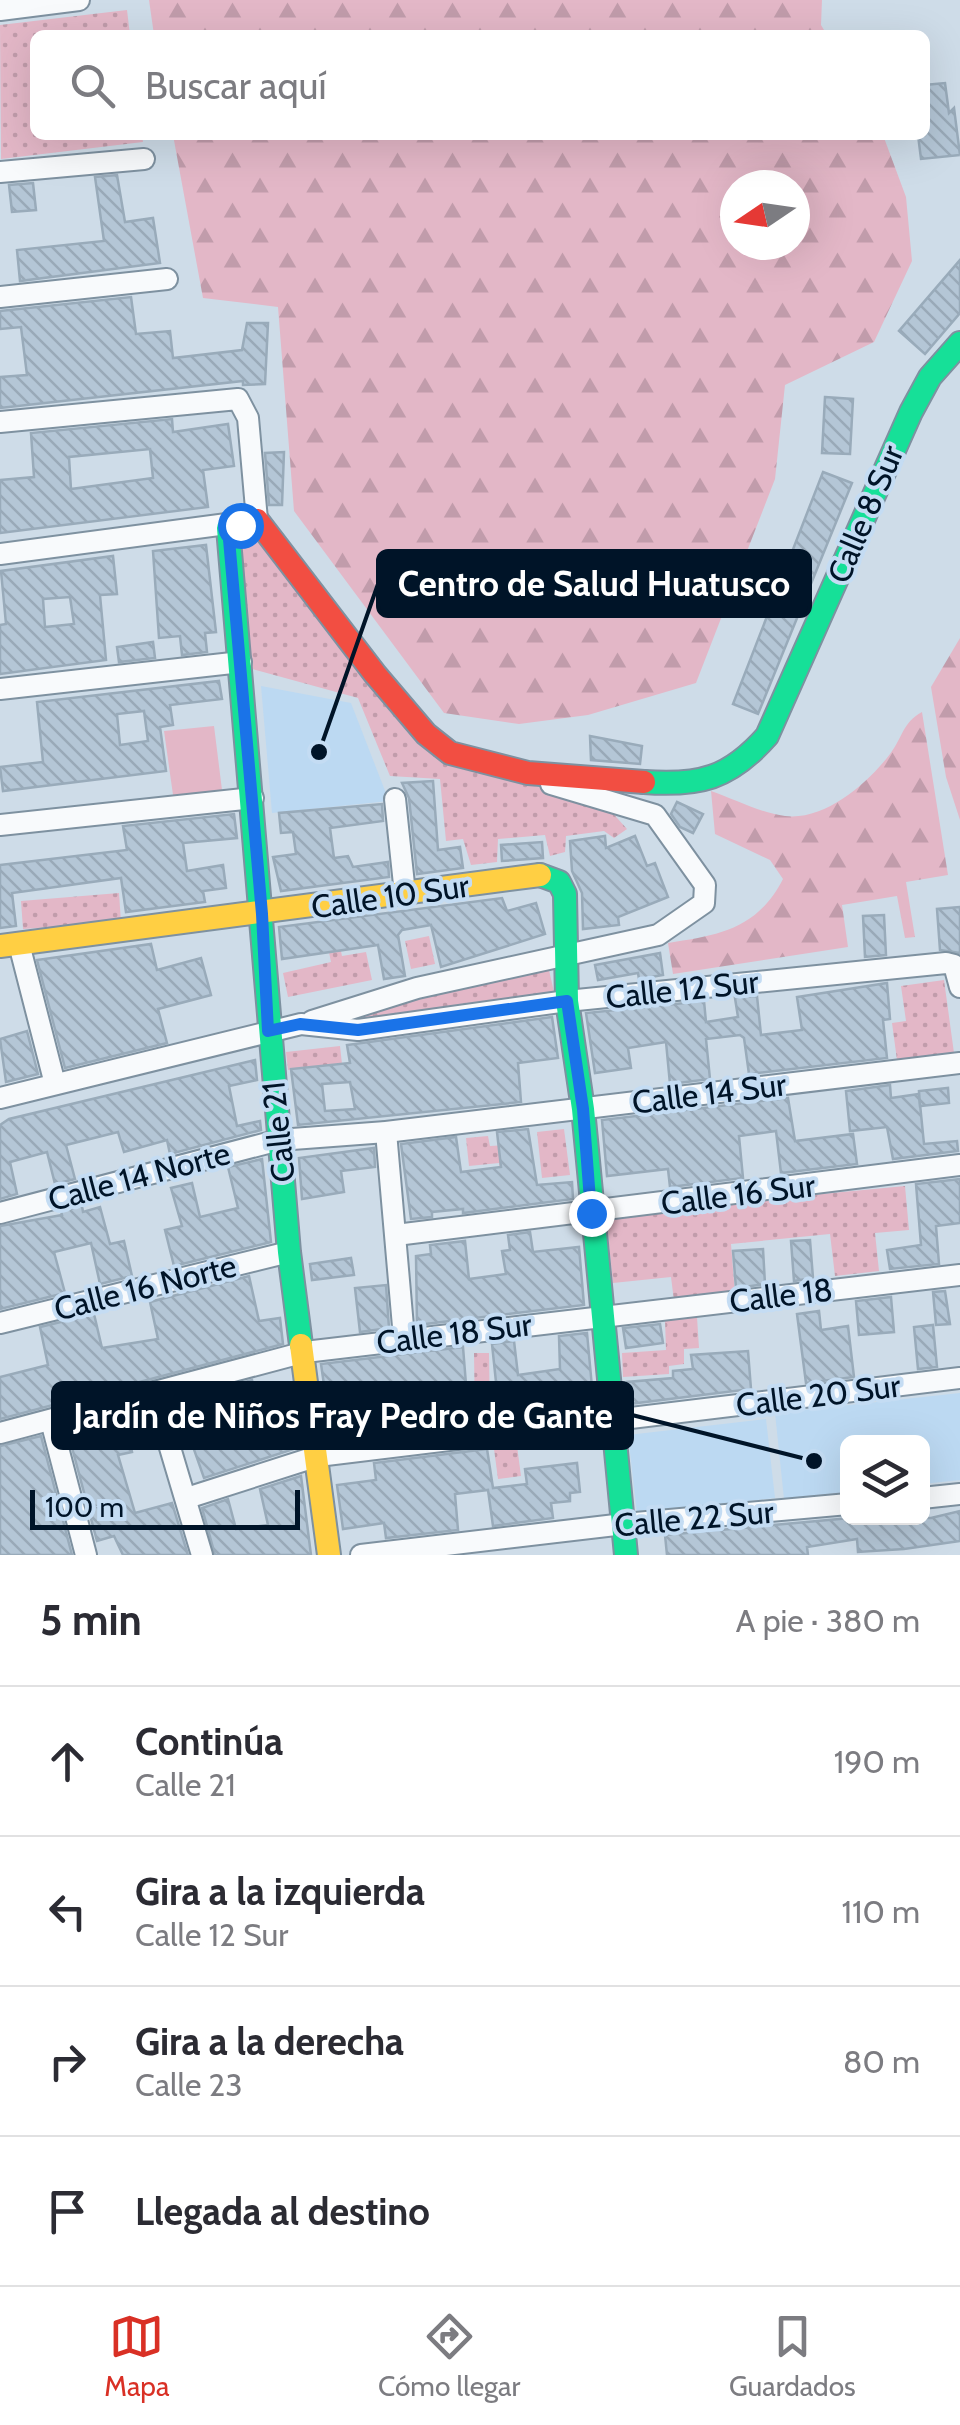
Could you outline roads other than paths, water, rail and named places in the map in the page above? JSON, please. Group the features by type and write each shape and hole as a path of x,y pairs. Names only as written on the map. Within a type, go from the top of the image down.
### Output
{"street":[{"path":"0,10 79,0"},
{"path":"0,172 144,159"},
{"path":"0,297 167,279"},
{"name":"Calle 8 Sur","path":"528,774 688,785 738,766 754,752 766,736 886,472 913,398 938,363 960,343"},
{"path":"0,422 238,399 248,418 257,520 228,528 0,554"},
{"name":"Calle 8 Sur","path":"257,520 426,734 450,752 655,815 707,893 697,910 658,935 417,988 300,1024"},
{"name":"Calle 21","path":"228,528 289,1252 329,1555"},
{"path":"0,689 241,662"},
{"path":"0,825 252,798"},
{"path":"395,800 405,894"},
{"name":"Calle 10 Sur","path":"9,945 541,876 563,887 564,957"},
{"path":"9,945 54,1084"},
{"path":"564,957 583,1109 626,1555"},
{"name":"Calle 12 Sur","path":"0,1098 300,1024 358,1030 567,1001 954,965 960,988"},
{"name":"Calle 14 Sur","path":"279,1140 386,1132 960,1063"},
{"path":"386,1132 404,1338"},
{"name":"Calle 14 Norte","path":"0,1212 279,1140"},
{"name":"Calle 16 Sur","path":"396,1234 960,1165"},
{"name":"Calle 16 Norte","path":"0,1323 289,1252"},
{"name":"Calle 18","path":"602,1316 960,1275"},
{"name":"Calle 18 Sur","path":"0,1433 305,1352 602,1316"},
{"name":"Calle 20 Sur","path":"188,1498 318,1456 960,1378"},
{"path":"154,1394 202,1555"},
{"path":"51,1420 86,1555"},
{"path":"930,1497 960,1494"},
{"name":"Calle 22 Sur","path":"361,1555 624,1524 840,1505"}],"place":[{"name":"Centro de Salud Huatusco","path":"319,752"},
{"name":"Jardín de Niños Fray Pedro de Gante","path":"814,1461"}]}
